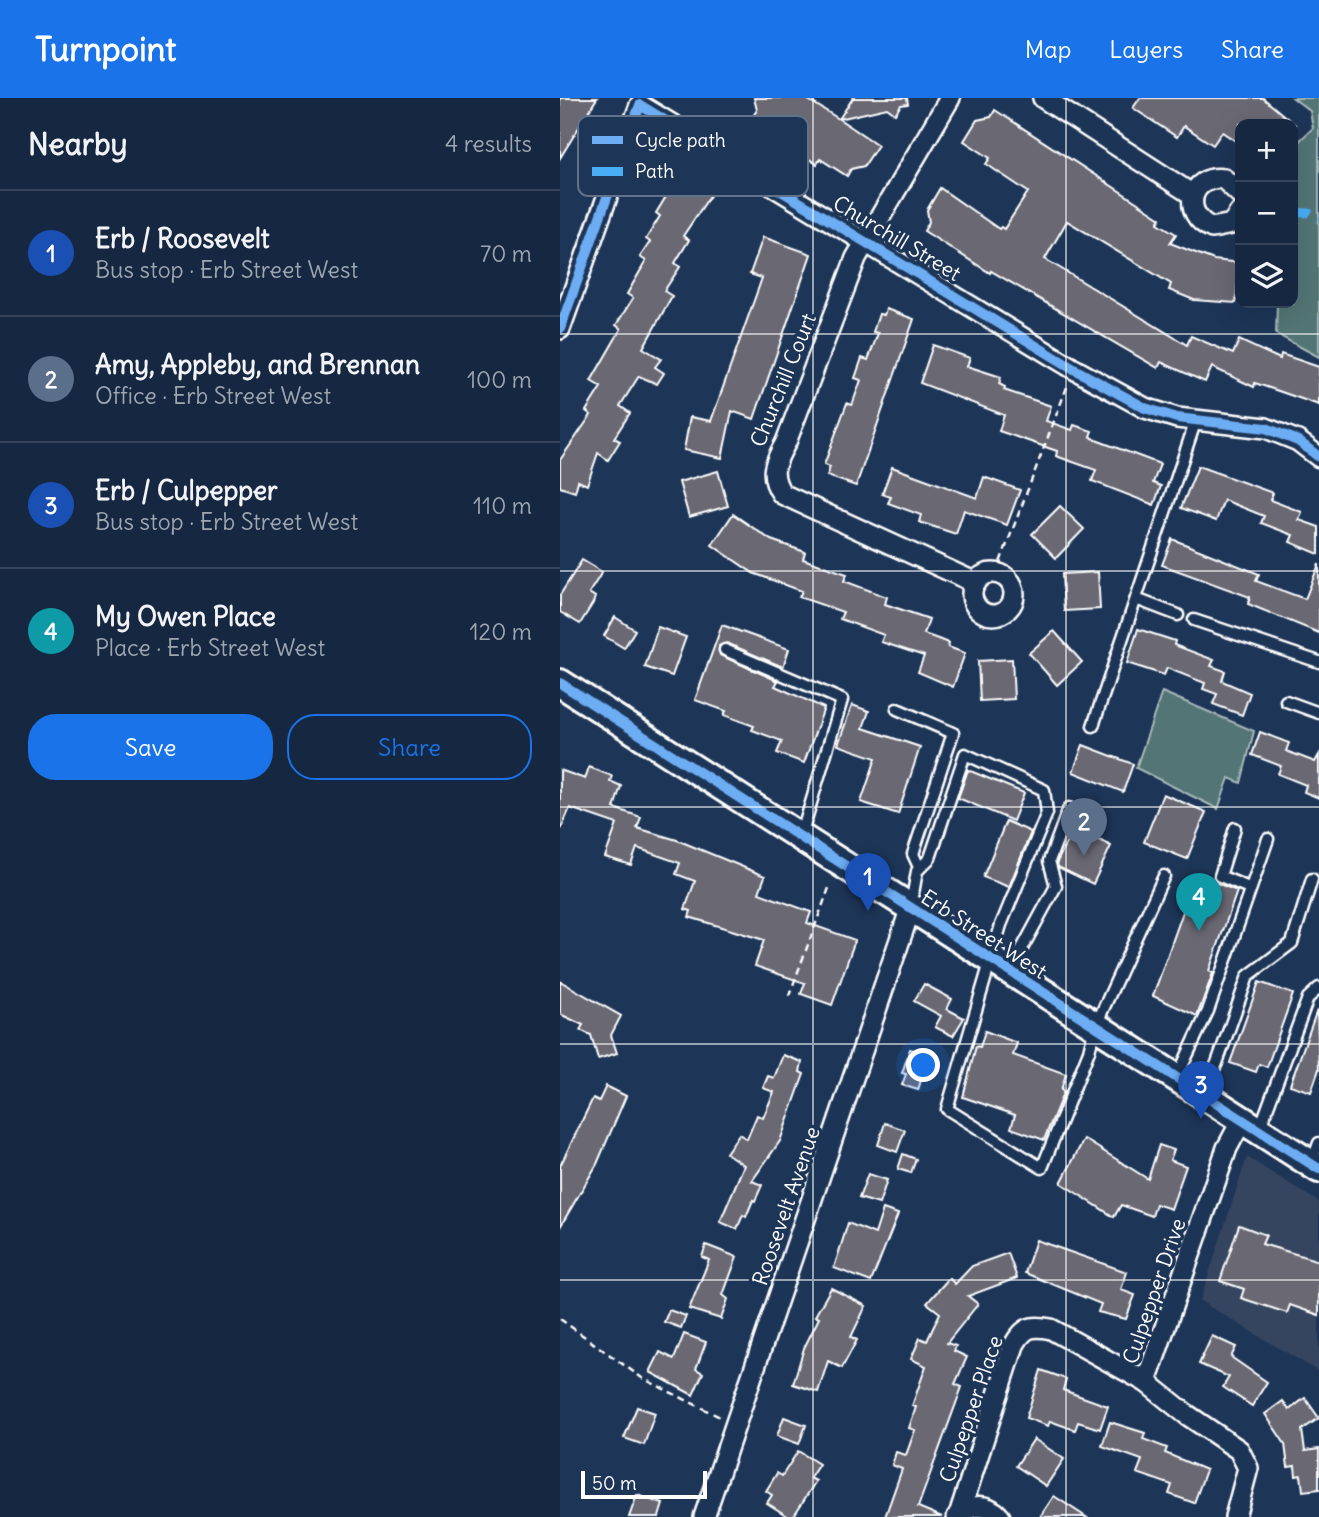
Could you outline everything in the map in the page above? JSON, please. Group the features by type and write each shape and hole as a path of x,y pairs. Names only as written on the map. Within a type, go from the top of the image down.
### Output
{"main road":[{"name":"Erb Street West","path":"560,683 1250,1126 1316,1159"}],"street":[{"name":"Churchill Court","path":"950,98 865,241 786,442 772,466 774,483 782,494 976,583"},
{"path":"1043,98 1193,195"},
{"name":"Churchill Street","path":"641,101 665,116"},
{"path":"1235,187 1219,178 1203,183 1193,195 1194,214 1212,228 1232,224 1235,220"},
{"name":"Churchill Street","path":"560,328 607,196"},
{"name":"Churchill Street","path":"793,196 1074,369 1145,408 1177,418 1266,428 1298,441 1319,457"},
{"path":"996,573 1005,577 1014,593 1012,604 1004,612 989,614 976,605 973,596 976,583 984,575 996,573"},
{"name":"Roosevelt Avenue","path":"704,1517 910,910"},
{"name":"Culpepper Drive","path":"1235,1517 1248,1468 1239,1450 1186,1414 1146,1382 1227,1148 1250,1126"},
{"name":"Culpepper Place","path":"958,1516 1014,1345 1021,1331 1033,1325 1051,1329 1146,1382"},
{"name":"Culpepper Place","path":"958,1516 976,1506 985,1507 1000,1517"}],"lane":[{"path":"1093,726 1196,420"},
{"path":"1136,598 1178,615"},
{"path":"1194,620 1319,662"},
{"path":"724,650 842,700 801,836"},
{"path":"1286,701 1319,713"},
{"path":"897,709 953,733 914,854 919,867 910,910"},
{"path":"919,867 930,858 965,754 1044,790 1046,813 1001,925 1000,967"},
{"path":"1069,808 1049,862 1056,886 1000,967 947,1109 1042,1168 1089,1051 1095,1027 1164,876"},
{"path":"1235,828 1220,876 1249,888"},
{"path":"1176,1079 1208,1011 1268,839"},
{"path":"1202,1094 1217,1063 1248,976 1292,943 1312,879"},
{"path":"1250,1126 1308,998 1319,988"}],"path":[{"path":"996,573 1074,369"},
{"path":"789,996 829,888"},
{"path":"560,1319 642,1378 736,1425"}],"shaded area":[{"path":"1247,1157 1319,1202 1319,1372 1200,1301"}],"green space":[{"path":"1293,98 1319,98 1319,357 1276,334 1277,308 1298,308 1298,142 1313,128 1310,111"},
{"path":"1162,692 1254,731 1241,783 1229,778 1218,809 1136,768"}],"building":[{"path":"560,98 597,98 586,116 578,116 578,129 560,158"},
{"path":"754,98 805,98 878,145 864,166 851,169 847,176 820,159 817,164 808,158 808,116 753,116 757,110"},
{"path":"853,98 907,98 908,104 901,105 895,114 887,108 839,119"},
{"path":"1140,98 1263,98 1288,119 1235,119 1235,141 1222,132 1213,145 1184,126 1177,137 1133,108"},
{"path":"995,110 1161,218 1158,223 1176,234 1170,243 1214,260 1235,262 1235,303 1194,300 1169,290 1171,284 1067,221 1045,259 1187,345 1191,336 1233,354 1239,340 1280,359 1281,354 1319,367 1319,405 1255,383 1254,387 1212,367 1205,382 1161,362 1158,368 991,271 990,273 924,231 929,222 927,210 940,188 999,229 1004,229 1028,192 986,164 990,158 964,141 977,120 991,117"},
{"path":"666,196 710,196 683,236 689,240 675,263 680,267 664,291 672,296 643,348 661,359 655,367 664,373 657,384 639,376 620,406 630,413 614,438 620,441 608,460 598,453 587,485 578,481 575,492 560,487 560,460 591,415 586,411 601,387 591,381 621,329 616,325 633,298 627,294 646,261 640,257 650,242 646,239 660,216 656,213"},
{"path":"763,237 811,254 754,419 732,411 722,458 684,450 690,417 711,421 762,278 750,274"},
{"path":"886,309 914,319 856,486 827,476 830,467 824,465 847,403 852,405 861,380 855,378 862,358 868,360 878,333 873,332 879,314 884,315"},
{"path":"933,345 970,358 967,366 1001,377 999,384 1005,387 1004,390 1051,406 1046,421 1072,430 1074,425 1092,431 1090,436 1096,440 1160,464 1153,483 1161,486 1154,505 1092,481 1096,470 1056,456 1057,451 999,431 1004,415 920,383"},
{"path":"1198,466 1273,493 1270,500 1302,512 1299,520 1319,527 1319,554 1290,542 1293,535 1261,523 1264,516 1224,500 1216,521 1181,508"},
{"path":"892,467 977,498 984,477 1020,490 1007,525 964,510 956,534 919,522 921,515 888,503 891,497 882,494"},
{"path":"718,471 728,506 689,517 679,482"},
{"path":"1060,506 1084,529 1056,558 1032,534"},
{"path":"733,514 771,540 805,552 803,559 847,574 844,581 887,597 885,604 929,619 924,634 949,643 948,647 965,653 953,687 918,672 924,656 881,642 884,635 840,619 843,612 799,597 802,591 753,573 712,545"},
{"path":"1172,539 1259,574 1256,581 1305,599 1319,564 1319,633 1248,604 1250,597 1162,565"},
{"path":"582,560 602,572 589,593 595,597 593,603 580,624 560,612 560,595"},
{"path":"1098,572 1100,609 1064,611 1062,574"},
{"path":"615,617 635,630 624,648 604,636"},
{"path":"722,625 789,649 783,667 727,643 719,646 720,655 778,681 775,686 824,708 804,763 777,753 782,741 752,730 754,726 724,715 726,711 695,700"},
{"path":"658,627 686,637 672,676 645,667"},
{"path":"1138,629 1175,641 1174,645 1214,660 1211,666 1225,671 1222,681 1250,693 1242,715 1213,704 1217,694 1203,689 1205,683 1167,668 1164,675 1127,663"},
{"path":"1054,631 1082,662 1057,685 1029,653"},
{"path":"1012,659 1014,699 980,701 978,661"},
{"path":"852,705 869,711 863,728 920,747 898,814 861,802 876,758 838,745"},
{"path":"1260,732 1289,743 1286,751 1315,762 1319,755 1319,798 1304,792 1306,785 1278,774 1281,766 1252,755"},
{"path":"1083,745 1133,764 1123,792 1073,772"},
{"path":"589,767 612,776 610,781 621,786 614,808 641,817 637,828 677,840 765,876 759,893 811,912 807,923 855,940 832,1005 801,994 805,983 755,966 764,940 689,917 691,911 685,909 695,881 676,874 680,863 637,848 631,865 605,857 617,824 570,808 560,831 560,770 585,779"},
{"path":"968,770 1024,793 1013,821 958,798"},
{"path":"1163,794 1206,812 1187,859 1144,842"},
{"path":"1006,821 1031,832 1009,887 983,877"},
{"path":"1074,827 1111,846 1093,884 1058,867 1057,862"},
{"path":"1196,875 1237,891 1209,971 1213,973 1197,1016 1153,996"},
{"path":"560,981 621,1016 611,1035 617,1053 598,1059 591,1035 580,1030 583,1025 560,1014"},
{"path":"1259,982 1293,994 1267,1067 1259,1064 1256,1072 1230,1063"},
{"path":"924,984 952,999 947,1009 964,1018 953,1036 935,1027 941,1016 914,1001"},
{"path":"1317,1010 1319,1069 1311,1092 1290,1085"},
{"path":"985,1031 1017,1043 1013,1055 1066,1074 1061,1090 1064,1091 1044,1140 1011,1128 1015,1115 963,1097 976,1046 980,1047"},
{"path":"910,1049 929,1055 918,1090 902,1085 906,1074 902,1073"},
{"path":"783,1055 802,1062 800,1072 804,1074 780,1141 752,1181 762,1185 737,1229 720,1222 744,1165 726,1153 739,1134 747,1139 757,1115 763,1118 774,1092 763,1088 768,1076 774,1078"},
{"path":"606,1086 626,1096 597,1164 560,1227 560,1166 593,1098 599,1101"},
{"path":"885,1123 905,1130 897,1152 878,1145"},
{"path":"1084,1139 1148,1179 1159,1145 1174,1150 1170,1160 1186,1166 1171,1209 1156,1204 1152,1216 1121,1205 1114,1217 1061,1183"},
{"path":"903,1154 916,1159 911,1173 898,1169"},
{"path":"868,1174 887,1180 879,1204 859,1198"},
{"path":"883,1209 898,1214 871,1282 834,1268 848,1223 875,1234"},
{"path":"1239,1225 1266,1235 1262,1244 1319,1261 1319,1315 1290,1305 1287,1313 1241,1298 1244,1289 1220,1281"},
{"path":"1036,1240 1127,1272 1121,1290 1135,1295 1126,1319 1098,1312 1101,1304 1025,1273"},
{"path":"706,1245 737,1257 723,1295 728,1299 721,1319 689,1309 709,1260 702,1257"},
{"path":"1008,1253 1017,1278 968,1296 978,1304 947,1343 956,1346 954,1351 967,1357 955,1384 962,1387 918,1507 942,1517 885,1517 902,1469 892,1465 896,1452 906,1455 915,1430 909,1428 916,1407 912,1406 926,1366 911,1359 920,1338 927,1341 940,1313 927,1303 949,1278 955,1284 972,1266"},
{"path":"831,1288 866,1306 851,1337 857,1340 842,1368 828,1361 818,1392 793,1384 804,1348 819,1318 815,1316"},
{"path":"669,1310 686,1316 681,1328 664,1322"},
{"path":"684,1334 706,1342 696,1369 703,1373 693,1395 650,1372 660,1352 674,1359"},
{"path":"1212,1336 1236,1347 1231,1357 1267,1382 1252,1406 1223,1387 1229,1377 1199,1364"},
{"path":"1041,1370 1066,1379 1063,1390 1108,1406 1100,1429 1078,1422 1075,1430 1050,1421 1048,1426 1026,1418"},
{"path":"1305,1398 1319,1418 1302,1430 1305,1451 1319,1449 1319,1489 1303,1491 1301,1475 1296,1476 1295,1466 1288,1467 1285,1444 1265,1414 1283,1401 1289,1410"},
{"path":"637,1407 655,1413 644,1445 624,1438"},
{"path":"784,1417 806,1425 799,1444 777,1436"},
{"path":"1110,1422 1145,1433 1143,1439 1167,1448 1165,1453 1206,1470 1194,1503 1169,1494 1172,1485 1137,1473 1142,1460 1102,1446"},
{"path":"1034,1439 1064,1459 1046,1486 1016,1466"},
{"path":"798,1451 819,1464 810,1478 816,1481 793,1517 789,1517 767,1503 772,1495 766,1491 777,1473 782,1476"},
{"path":"637,1495 663,1504 659,1517 629,1517"},
{"path":"1054,1496 1086,1517 1040,1517"}],"marked path":[{"path":"1298,212 1309,213 1319,219"}],"cycle path":[{"path":"636,116 640,105 658,116"},
{"path":"560,329 608,196"},
{"path":"790,196 1074,369 1145,408 1177,418 1266,428 1298,441 1319,457"},
{"path":"560,683 1319,1169"}],"place":[{"name":"Amy, Appleby, and Brennan","path":"1084,856"},
{"name":"Erb / Roosevelt","path":"868,911"},
{"name":"My Owen Place","path":"1199,931"},
{"name":"Erb / Culpepper","path":"1201,1119"}]}
